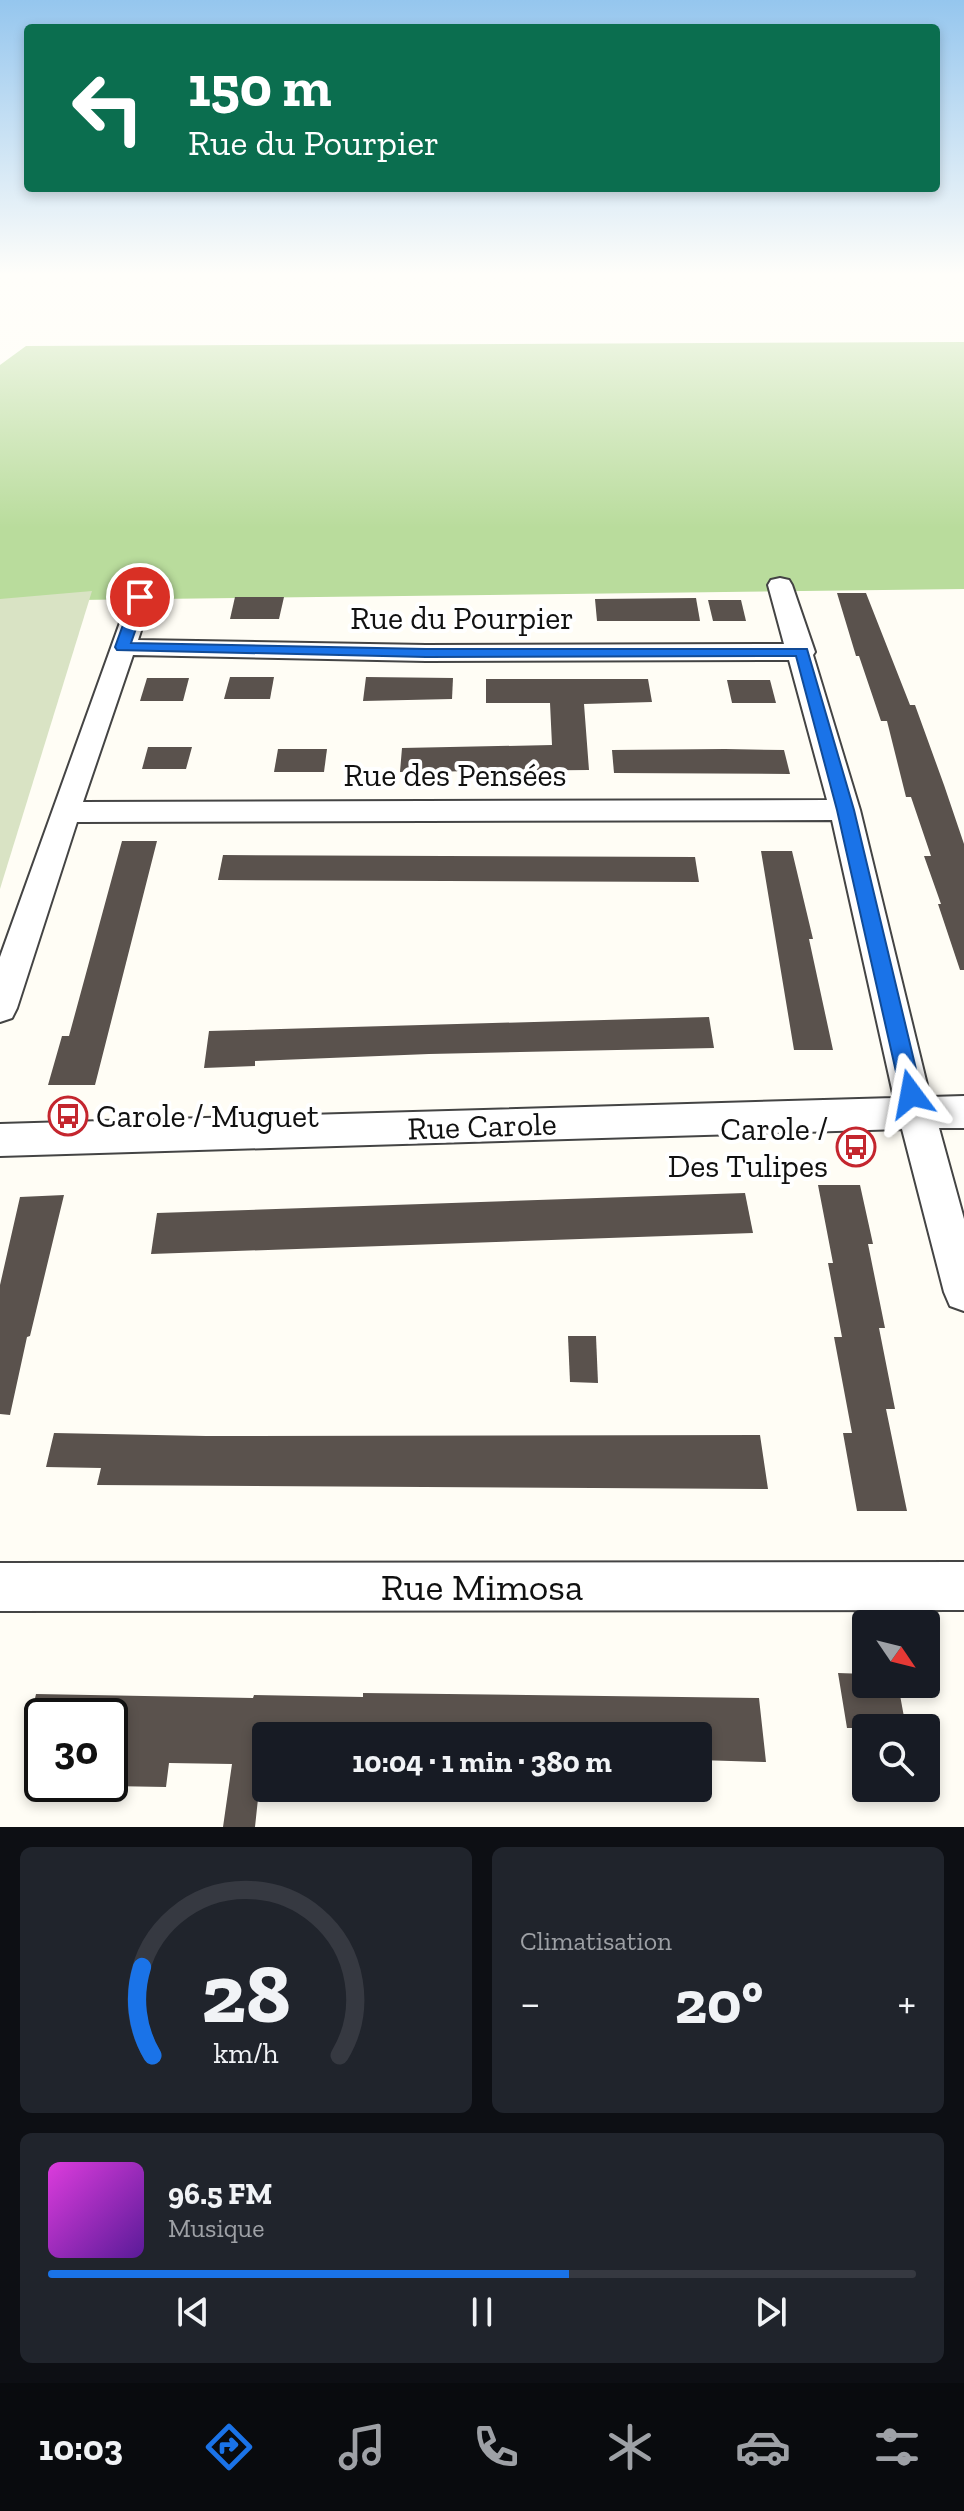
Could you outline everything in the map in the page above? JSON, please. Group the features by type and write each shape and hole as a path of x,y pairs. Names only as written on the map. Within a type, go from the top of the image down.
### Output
{"street":[{"path":"780,585 802,652 845,810 916,1113 964,1292"},
{"path":"0,1008 140,597"},
{"name":"Rue du Pourpier","path":"122,647 426,653 802,652"},
{"name":"Rue des Pensées","path":"65,812 845,810"},
{"name":"Rue Carole","path":"0,1140 964,1112"},
{"name":"Rue Mimosa","path":"0,1587 964,1586"}],"green space":[{"path":"11,357 964,357 964,589 0,601 0,365"},
{"path":"92,591 0,889 0,599"}],"building":[{"path":"837,593 866,593 910,705 915,705 964,844 964,970 960,970 938,904 941,904 924,856 931,856 911,797 906,797 887,721 881,721 859,656 856,656"},
{"path":"235,597 284,597 279,619 230,619"},
{"path":"696,598 700,621 597,621 595,599"},
{"path":"708,600 741,600 746,621 713,621"},
{"path":"230,677 274,677 270,699 224,699"},
{"path":"366,677 453,678 452,699 363,701"},
{"path":"147,678 189,678 183,701 140,701"},
{"path":"486,679 648,679 652,702 584,704 589,770 400,772 402,748 552,745 550,703 486,703"},
{"path":"727,680 770,680 776,703 732,703"},
{"path":"148,747 192,747 186,769 142,769"},
{"path":"278,749 327,749 324,772 274,772"},
{"path":"612,750 784,750 790,774 614,773"},
{"path":"122,841 157,841 95,1085 48,1085 62,1036 69,1036"},
{"path":"761,851 792,851 813,939 809,939 833,1050 794,1050"},
{"path":"223,855 695,857 699,882 218,880"},
{"path":"709,1017 714,1048 429,1054 255,1061 255,1066 204,1068 209,1031"},
{"path":"818,1185 860,1185 873,1244 868,1244 885,1328 879,1328 895,1409 886,1409 907,1511 857,1511 843,1433 852,1433 834,1337 842,1337 828,1263 833,1263"},
{"path":"745,1193 753,1233 151,1254 157,1213"},
{"path":"64,1195 10,1415 0,1414 0,1285 20,1197"},
{"path":"568,1336 596,1336 598,1383 570,1382"},
{"path":"54,1433 206,1436 760,1435 768,1489 97,1485 101,1468 46,1467"},
{"path":"838,1673 852,1674 852,1698 901,1698 903,1714 852,1714 852,1728 847,1728"},
{"path":"363,1693 759,1698 766,1762 712,1760 712,1722 252,1722 252,1802 258,1802 255,1827 223,1827 232,1764 169,1763 166,1787 128,1786 128,1698 35,1698 36,1694 363,1697"}],"place":[{"name":"Carole / Muguet","path":"68,1116"},
{"name":"Carole / Des Tulipes","path":"856,1147"}],"route":[{"path":"140,597 122,647 426,653 802,652 845,810 911,1094"}]}
